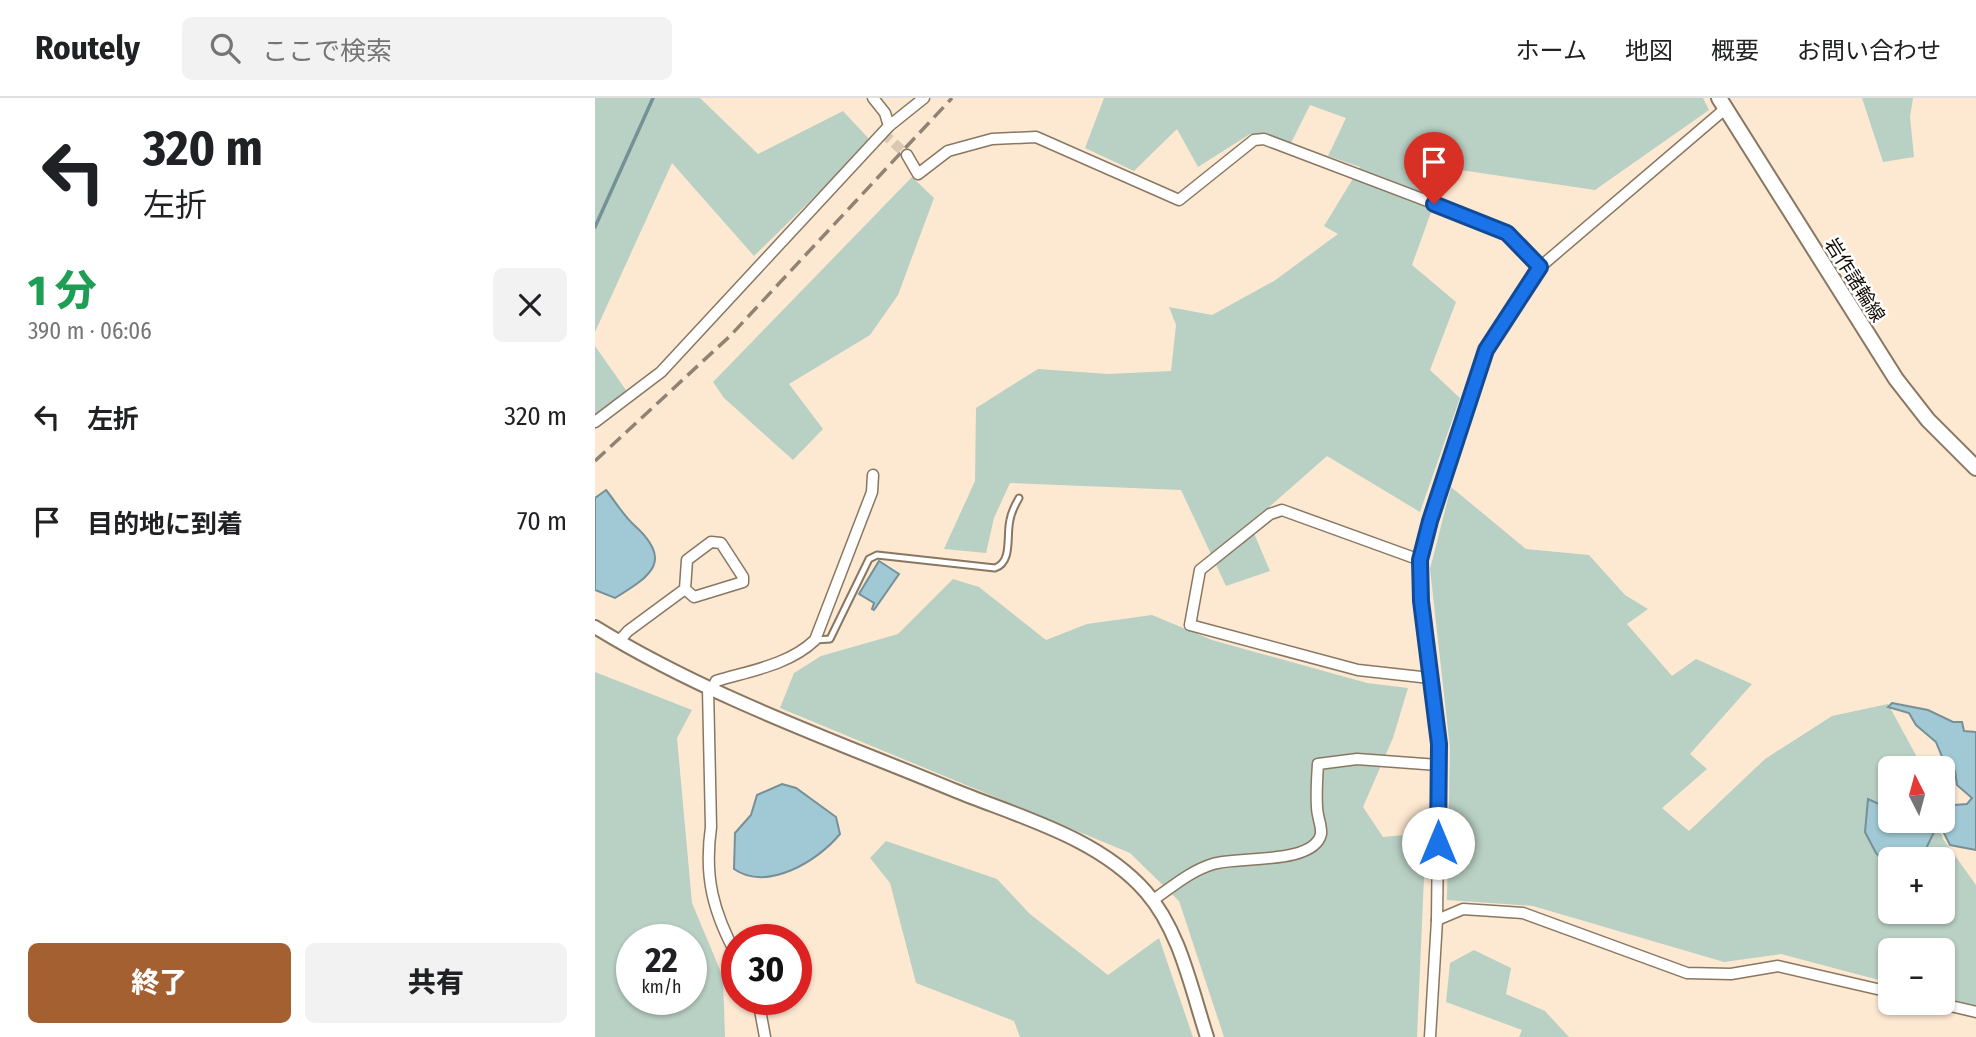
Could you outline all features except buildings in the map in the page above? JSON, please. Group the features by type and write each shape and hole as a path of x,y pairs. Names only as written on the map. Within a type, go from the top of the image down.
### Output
{"main road":[{"name":"岩作諸輪線","path":"1722,103 1896,379 1928,420 1976,468"}],"street":[{"path":"873,98 885,113 889,126"},
{"path":"595,422 661,372 889,126 924,98"},
{"path":"1430,1037 1437,920 1439,744 1430,678 1420,560 1430,521 1486,350 1540,267 1722,103"},
{"path":"907,155 918,174 948,151 992,139 1036,137 1179,200 1254,140 1263,139 1496,227 1507,233 1540,267"},
{"path":"721,925 711,895 708,849 711,827 710,689 716,681 787,659 804,651 815,640 872,492 873,475"},
{"path":"1420,560 1282,510 1270,514 1200,570 1190,625 1358,670 1430,678"},
{"path":"619,641 628,631 685,589 687,560 715,540 721,544 743,577 743,582 694,597 685,589"},
{"path":"595,627 710,689 1094,850 1128,873 1153,900 1177,946 1207,1037"},
{"path":"1153,900 1186,877 1213,863 1288,857 1316,843 1321,833 1317,811 1318,764 1357,759 1438,765"},
{"path":"1437,920 1463,909 1523,913 1687,973 1731,974 1778,966 1878,989"},
{"path":"1955,1007 1976,1012"},
{"path":"761,1015 765,1037"}],"lane":[{"path":"815,640 831,639 869,559 877,555 995,568 1002,565 1006,559 1009,520 1019,498"}],"green space":[{"path":"595,98 700,98 758,154 843,111 871,141 754,256 672,163 595,332"},
{"path":"1104,98 1703,98 1709,110 1595,190 1447,168 1412,265 1456,302 1430,370 1460,398 1420,512 1327,456 1250,524 1270,571 1226,586 1181,490 1010,483 994,518 986,553 944,549 975,481 976,408 1038,369 1108,374 1171,371 1176,325 1169,307 1212,315 1274,281 1338,234 1324,226 1360,167 1328,156 1346,118 1310,105 1291,143 1250,134 1198,167 1177,129 1134,171 1085,148"},
{"path":"1862,98 1913,98 1910,117 1914,157 1883,162"},
{"path":"912,177 934,198 898,295 870,335 789,384 823,429 793,460 724,398 713,382"},
{"path":"595,346 628,393 595,418"},
{"path":"1451,487 1526,549 1589,555 1625,595 1648,609 1627,624 1672,676 1696,659 1752,684 1690,754 1707,769 1662,808 1689,831 1765,759 1832,716 1888,704 1916,756 1878,756 1878,833 1941,833 1949,847 1878,847 1878,924 1955,924 1955,856 1976,885 1976,1006 1955,1000 1955,938 1878,938 1878,980 1781,954 1724,962 1533,906 1447,900 1450,748 1430,569"},
{"path":"953,579 979,587 1046,640 1087,624 1152,615 1212,640 1367,683 1408,688 1393,738 1363,807 1383,837 1426,833 1417,1037 1224,1037 1179,901 1130,853 780,708 794,673 821,656 898,634"},
{"path":"595,672 692,710 677,738 692,903 701,924 616,924 616,1015 707,1015 707,939 721,972 721,1015 724,1015 725,1037 595,1037"},
{"path":"886,841 997,879 1030,914 1108,975 1159,938 1193,1037 1020,1037 1014,1021 916,983 890,883 870,858"},
{"path":"1474,950 1511,968 1506,994 1545,1011 1569,1037 1519,1037 1522,1030 1446,1002 1450,963"}],"water":[{"path":"606,490 626,517 646,537 655,557 648,574 615,598 595,590 595,498"},
{"path":"879,561 899,574 874,610 874,603 859,594"},
{"path":"1892,703 1928,710 1953,722 1962,722 1964,731 1976,732 1976,850 1950,845 1944,833 1955,833 1955,805 1967,804 1972,798 1957,785 1955,756 1942,756 1936,742 1916,725 1909,713 1888,707"},
{"path":"782,784 796,788 836,817 840,834 805,863 776,875 747,875 734,869 735,833 751,815 757,795"},
{"path":"1868,799 1878,804 1878,833 1934,833 1927,847 1878,847 1878,855 1865,832"}],"waterway":[{"path":"595,227 653,98"}],"tunnel":[{"path":"883,133 907,155"}],"railway":[{"path":"595,461 730,336 952,98"}],"route":[{"path":"1434,204 1507,233 1540,267 1486,350 1430,521 1420,560 1421,601 1439,744 1438,843"}]}
